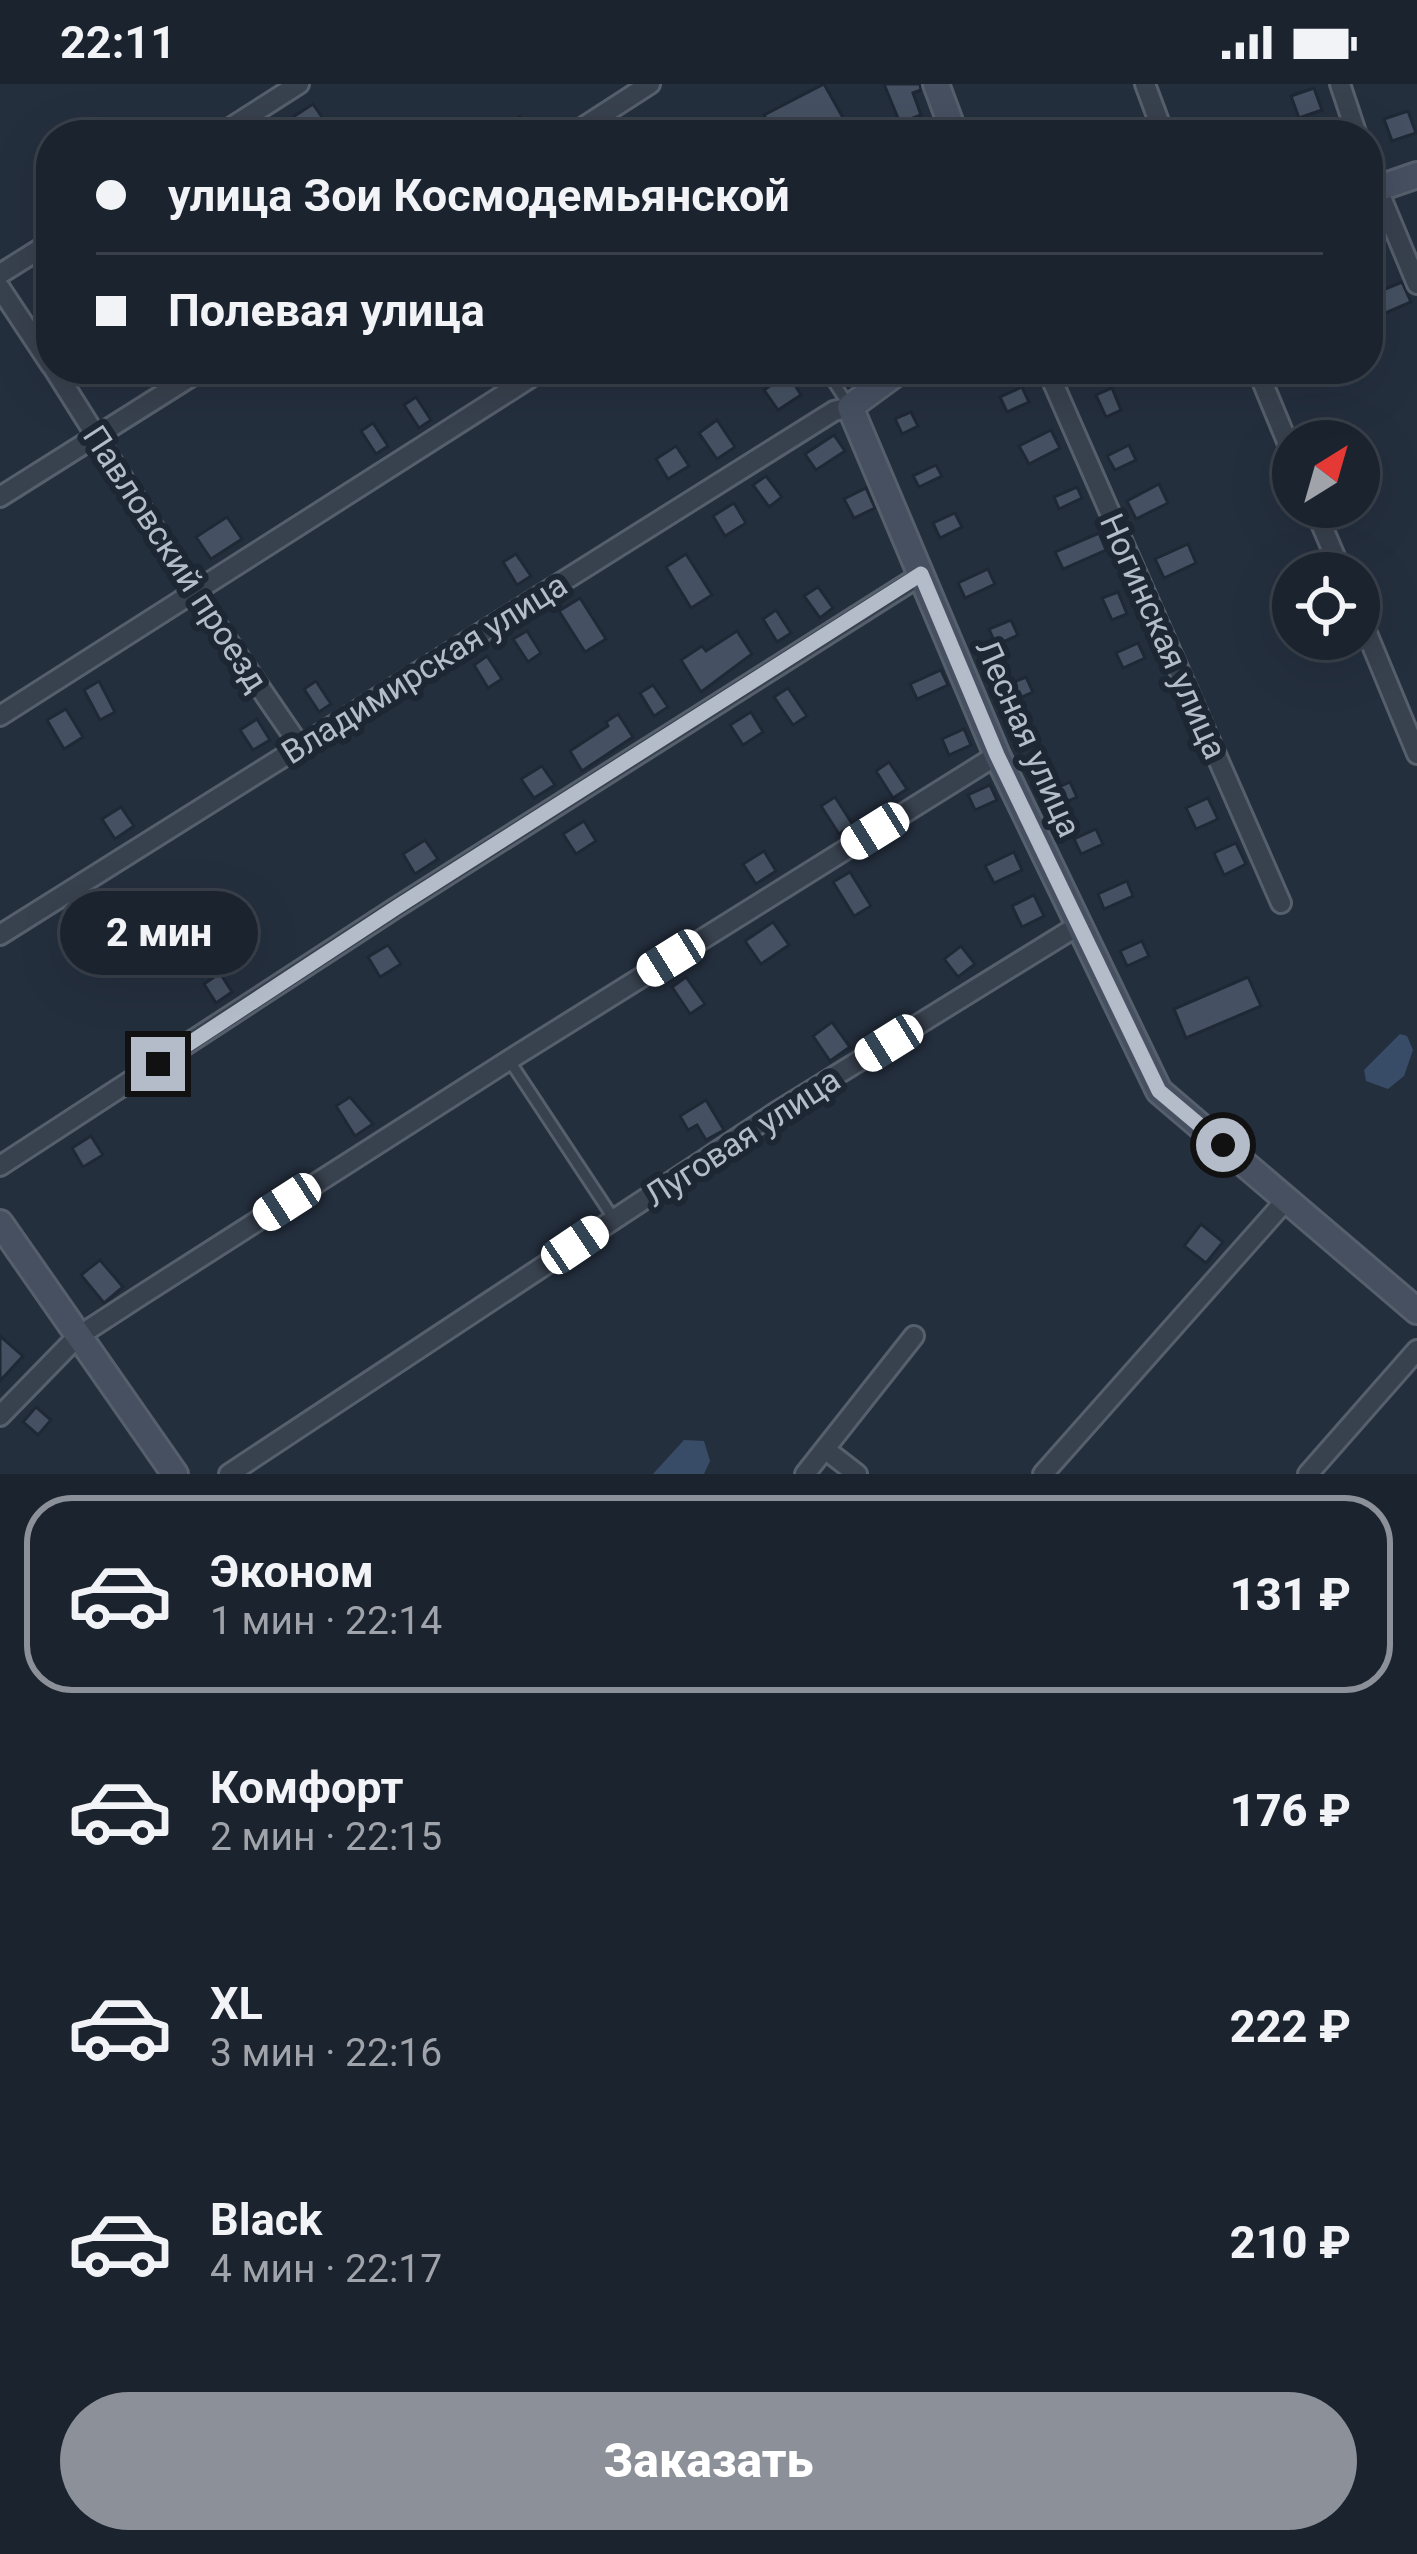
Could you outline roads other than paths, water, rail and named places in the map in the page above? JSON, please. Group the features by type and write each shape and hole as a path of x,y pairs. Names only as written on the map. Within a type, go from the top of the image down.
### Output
{"street":[{"path":"243,120 299,84"},
{"path":"594,120 650,84"},
{"path":"936,84 948,120"},
{"path":"1144,84 1158,120"},
{"path":"1340,84 1353,120"},
{"path":"1383,181 1417,175"},
{"path":"1383,209 1417,284"},
{"path":"0,274 36,251"},
{"name":"Павловский проезд","path":"0,288 36,343"},
{"name":"Павловский проезд","path":"64,384 195,593 300,746"},
{"path":"0,497 178,384"},
{"path":"0,716 521,384"},
{"path":"850,407 881,384"},
{"name":"Ногинская улица","path":"1054,384 1280,903"},
{"path":"1263,384 1278,420"},
{"name":"Лесная улица","path":"850,407 997,755 1159,1091 1287,1199"},
{"name":"Владимирская улица","path":"0,935 834,411 850,407"},
{"path":"0,1166 921,574"},
{"path":"1378,660 1417,754"},
{"path":"0,1416 77,1337 508,1060 997,755"},
{"name":"Луговая улица","path":"229,1474 775,1113 1079,925"},
{"path":"1043,1474 1287,1199 1417,1311"},
{"path":"0,1223 175,1474"},
{"path":"805,1474 914,1336"},
{"path":"1308,1474 1417,1350"},
{"path":"826,1450 857,1474"}],"lane":[{"path":"835,384 850,407"},
{"path":"508,1060 614,1219"}],"water":[{"path":"1400,1034 1407,1036 1413,1050 1404,1076 1388,1089 1366,1081 1364,1070"},
{"path":"684,1440 704,1441 710,1461 704,1474 653,1474"}]}
